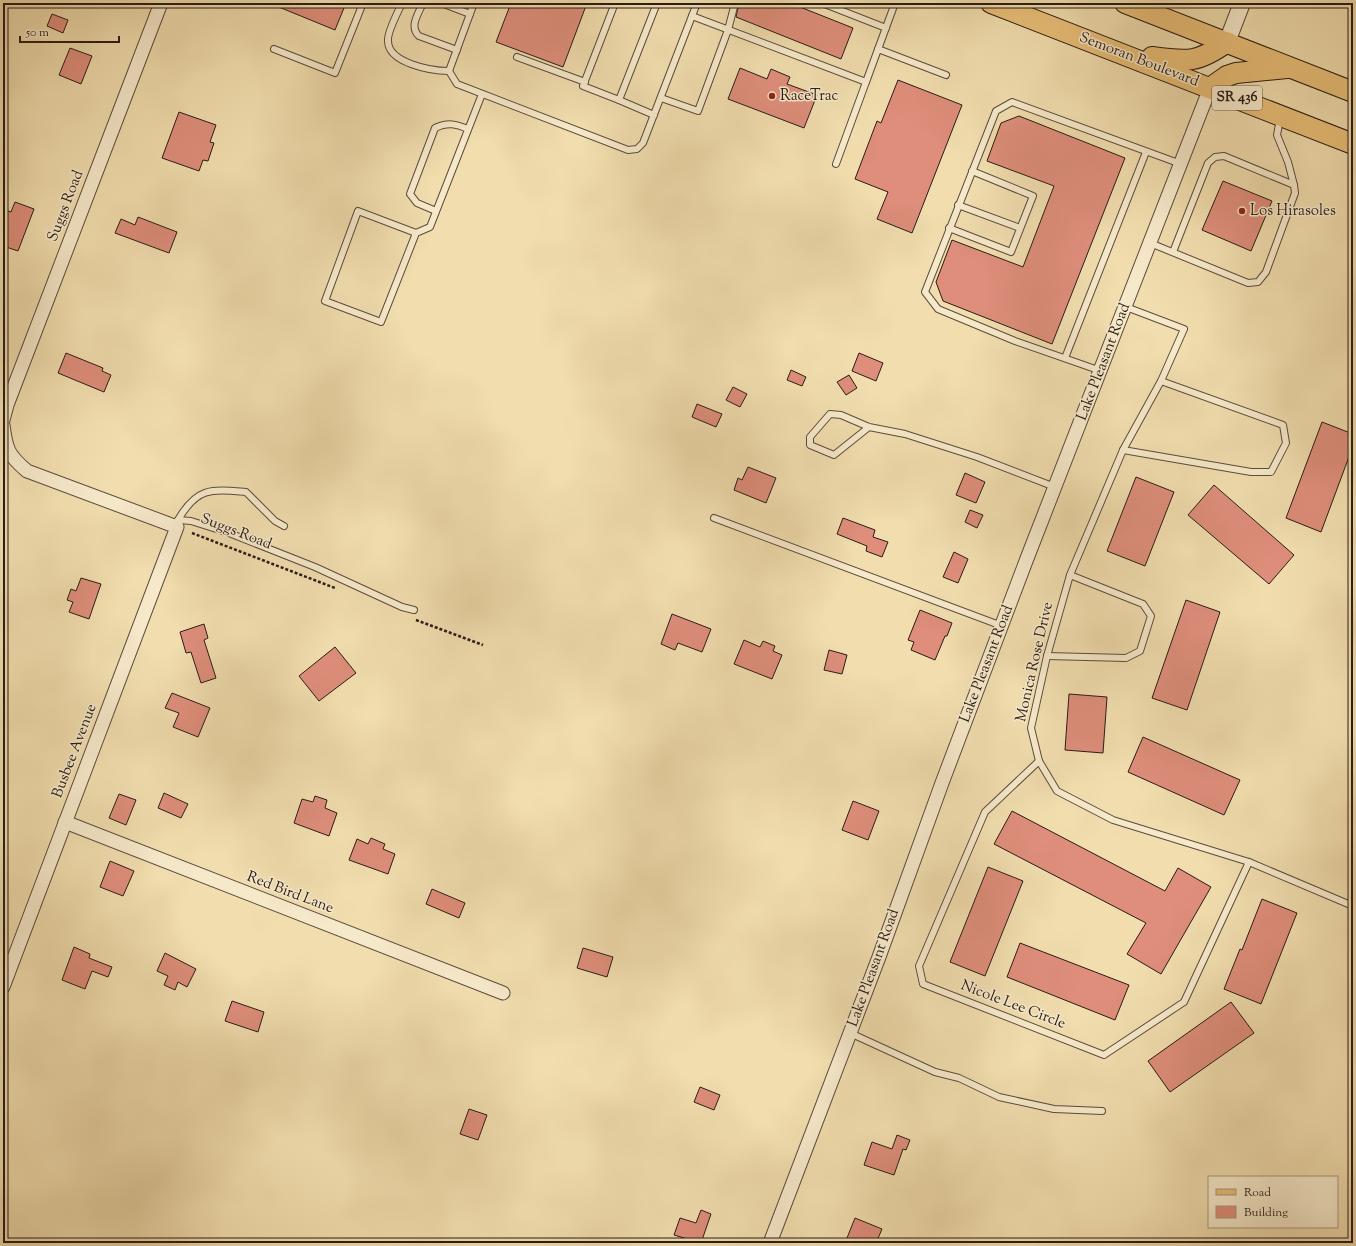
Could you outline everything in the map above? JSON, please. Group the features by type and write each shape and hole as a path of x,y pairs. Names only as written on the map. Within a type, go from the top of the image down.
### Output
{"main road":[{"name":"Semoran Boulevard","path":"991,3 1353,144"},
{"path":"1125,3 1353,92"},
{"path":"1120,53 1181,61 1209,55 1227,42"},
{"path":"1210,88 1227,76 1236,73 1290,68"}],"street":[{"name":"Suggs Road","path":"3,420 7,405 161,3"},
{"path":"1227,42 1242,3"},
{"name":"Lake Pleasant Road","path":"770,1243 1002,626 1210,88"},
{"path":"3,425 5,442 12,458 27,471 176,524"},
{"name":"Busbee Avenue","path":"3,987 176,524"},
{"name":"Red Bird Lane","path":"65,822 503,993"}],"lane":[{"path":"274,49 335,73 363,3"},
{"path":"402,3 387,40 395,57 431,71 449,71"},
{"path":"423,3 413,27 415,32 419,36 457,50"},
{"path":"441,3 470,14"},
{"path":"449,71 474,3"},
{"path":"615,3 583,86 654,115"},
{"path":"619,100 657,3"},
{"path":"449,71 458,84 482,94 628,150 637,149 643,142 697,3"},
{"path":"661,98 698,111 728,30 735,3"},
{"path":"822,3 886,28"},
{"path":"836,164 895,3"},
{"path":"692,16 866,82"},
{"path":"878,49 946,75"},
{"path":"517,57 585,82"},
{"path":"416,233 381,322 325,301 358,211 416,233 430,227 482,94"},
{"path":"1101,371 1015,341 938,309 925,292 958,204 996,111 1012,102 1180,164"},
{"path":"1150,243 1248,283 1258,282 1266,272 1295,193 1288,162 1277,135 1281,116"},
{"path":"436,211 417,203 410,194 435,128 444,124 453,123 468,129"},
{"path":"1065,358 1146,152"},
{"path":"1173,252 1208,163 1215,157 1224,156 1294,185"},
{"path":"949,228 1011,252 1033,196 972,171"},
{"path":"958,204 1020,228"},
{"name":"Monica Rose Drive","path":"1126,308 1184,329 1161,381 1123,450 1070,575 1047,656 1032,728 1039,761 1057,791 1113,820 1248,862 1353,906"},
{"path":"1123,450 1251,472 1271,472 1286,443 1283,426 1161,381"},
{"path":"869,427 834,455 810,445 810,437 830,414 841,415 869,427 905,434 977,457 1055,487"},
{"path":"176,524 186,507 199,495 210,490 246,492 275,521 284,526"},
{"path":"714,518 833,561 1002,626"},
{"path":"176,524 191,521 229,533 315,567 402,607 414,610"},
{"path":"1047,656 1126,658 1140,651 1151,616 1143,604 1070,575"},
{"name":"Nicole Lee Circle","path":"1039,761 985,812 919,966 923,984 1104,1055 1184,1002 1248,862"},
{"path":"850,1033 935,1072 971,1083 999,1097 1054,1109 1102,1111"}],"path":[{"name":"Suggs Road","path":"176,524 337,589"},
{"path":"410,617 483,646"}],"building":[{"path":"269,3 346,3 335,30"},
{"path":"511,3 587,3 563,67 496,42"},
{"path":"739,3 790,3 853,28 841,59 736,17"},
{"path":"52,14 68,20 63,33 47,26"},
{"path":"70,48 92,56 81,84 59,75"},
{"path":"740,68 767,79 771,69 790,77 787,84 817,95 804,128 728,99"},
{"path":"898,80 962,105 912,233 877,219 888,192 855,179 877,121 881,123"},
{"path":"179,112 216,125 210,142 214,143 208,161 203,160 199,171 162,158"},
{"path":"1019,116 1125,158 1052,344 943,301 936,282 952,240 1023,267 1054,186 987,161 1001,123"},
{"path":"1223,181 1272,201 1251,251 1202,230"},
{"path":"15,202 34,209 18,251 3,246 3,235 7,226 3,225 3,216 5,210 11,212"},
{"path":"138,217 177,232 169,253 115,233 121,219 135,225"},
{"path":"66,353 103,368 102,371 111,375 104,392 58,373"},
{"path":"859,353 883,363 876,381 852,371"},
{"path":"791,370 806,377 802,386 787,380"},
{"path":"849,375 857,388 846,395 837,382"},
{"path":"733,387 747,394 740,407 726,400"},
{"path":"697,404 722,414 716,427 692,417"},
{"path":"1322,422 1353,434 1353,446 1321,532 1286,518"},
{"path":"748,467 776,478 766,503 734,490 738,478 742,480"},
{"path":"965,473 985,482 976,503 956,495"},
{"path":"1136,477 1174,492 1145,566 1107,551"},
{"path":"1214,485 1294,555 1269,584 1188,515"},
{"path":"970,510 983,515 977,528 965,522"},
{"path":"843,518 875,530 873,537 888,542 882,557 866,551 867,546 837,534"},
{"path":"954,552 968,559 958,583 943,577"},
{"path":"81,578 101,584 89,619 69,612 73,602 67,600 71,589 76,591"},
{"path":"1186,600 1220,612 1187,710 1152,698"},
{"path":"920,610 952,623 935,660 911,650 914,642 908,640"},
{"path":"672,614 711,629 702,652 678,643 675,650 661,644"},
{"path":"204,624 208,638 204,640 216,678 201,683 191,652 186,653 180,632"},
{"path":"744,640 760,647 763,641 775,646 773,651 782,655 772,679 734,664"},
{"path":"335,647 356,673 319,701 299,676"},
{"path":"829,650 847,655 842,674 824,670"},
{"path":"172,693 210,708 198,737 173,727 179,713 165,708"},
{"path":"1069,694 1107,697 1103,753 1065,750"},
{"path":"1143,737 1240,780 1224,815 1128,772"},
{"path":"164,793 188,804 181,818 158,808"},
{"path":"119,794 136,800 126,825 109,818"},
{"path":"315,796 327,800 325,808 337,813 329,836 294,823 302,799 313,802"},
{"path":"853,801 879,811 868,840 842,830"},
{"path":"1012,811 1165,891 1178,868 1211,887 1161,974 1127,954 1146,923 994,844"},
{"path":"371,838 385,844 383,849 395,854 388,874 349,860 357,839 368,844"},
{"path":"110,861 134,871 123,896 100,887"},
{"path":"988,867 1023,881 985,976 950,962"},
{"path":"432,889 465,903 459,918 426,904"},
{"path":"1262,899 1297,913 1261,1004 1224,989 1240,949 1242,950"},
{"path":"1020,943 1129,985 1115,1020 1007,977"},
{"path":"74,947 90,954 89,958 112,967 108,977 92,971 85,989 62,980"},
{"path":"583,948 613,957 607,977 577,968"},
{"path":"165,953 196,969 187,987 178,982 175,990 164,985 168,976 157,971"},
{"path":"232,1001 264,1012 258,1032 225,1021"},
{"path":"1231,1002 1254,1033 1170,1092 1148,1061"},
{"path":"700,1087 720,1095 714,1110 694,1102"},
{"path":"469,1109 487,1115 478,1140 460,1134"},
{"path":"897,1135 910,1140 906,1150 903,1149 894,1175 864,1165 872,1142 892,1149"},
{"path":"701,1210 711,1214 701,1243 674,1235 680,1218 696,1223"},
{"path":"855,1218 882,1229 876,1243 845,1243"}],"place":[{"name":"RaceTrac","path":"772,96"},
{"name":"Los Hirasoles","path":"1242,211"}]}
